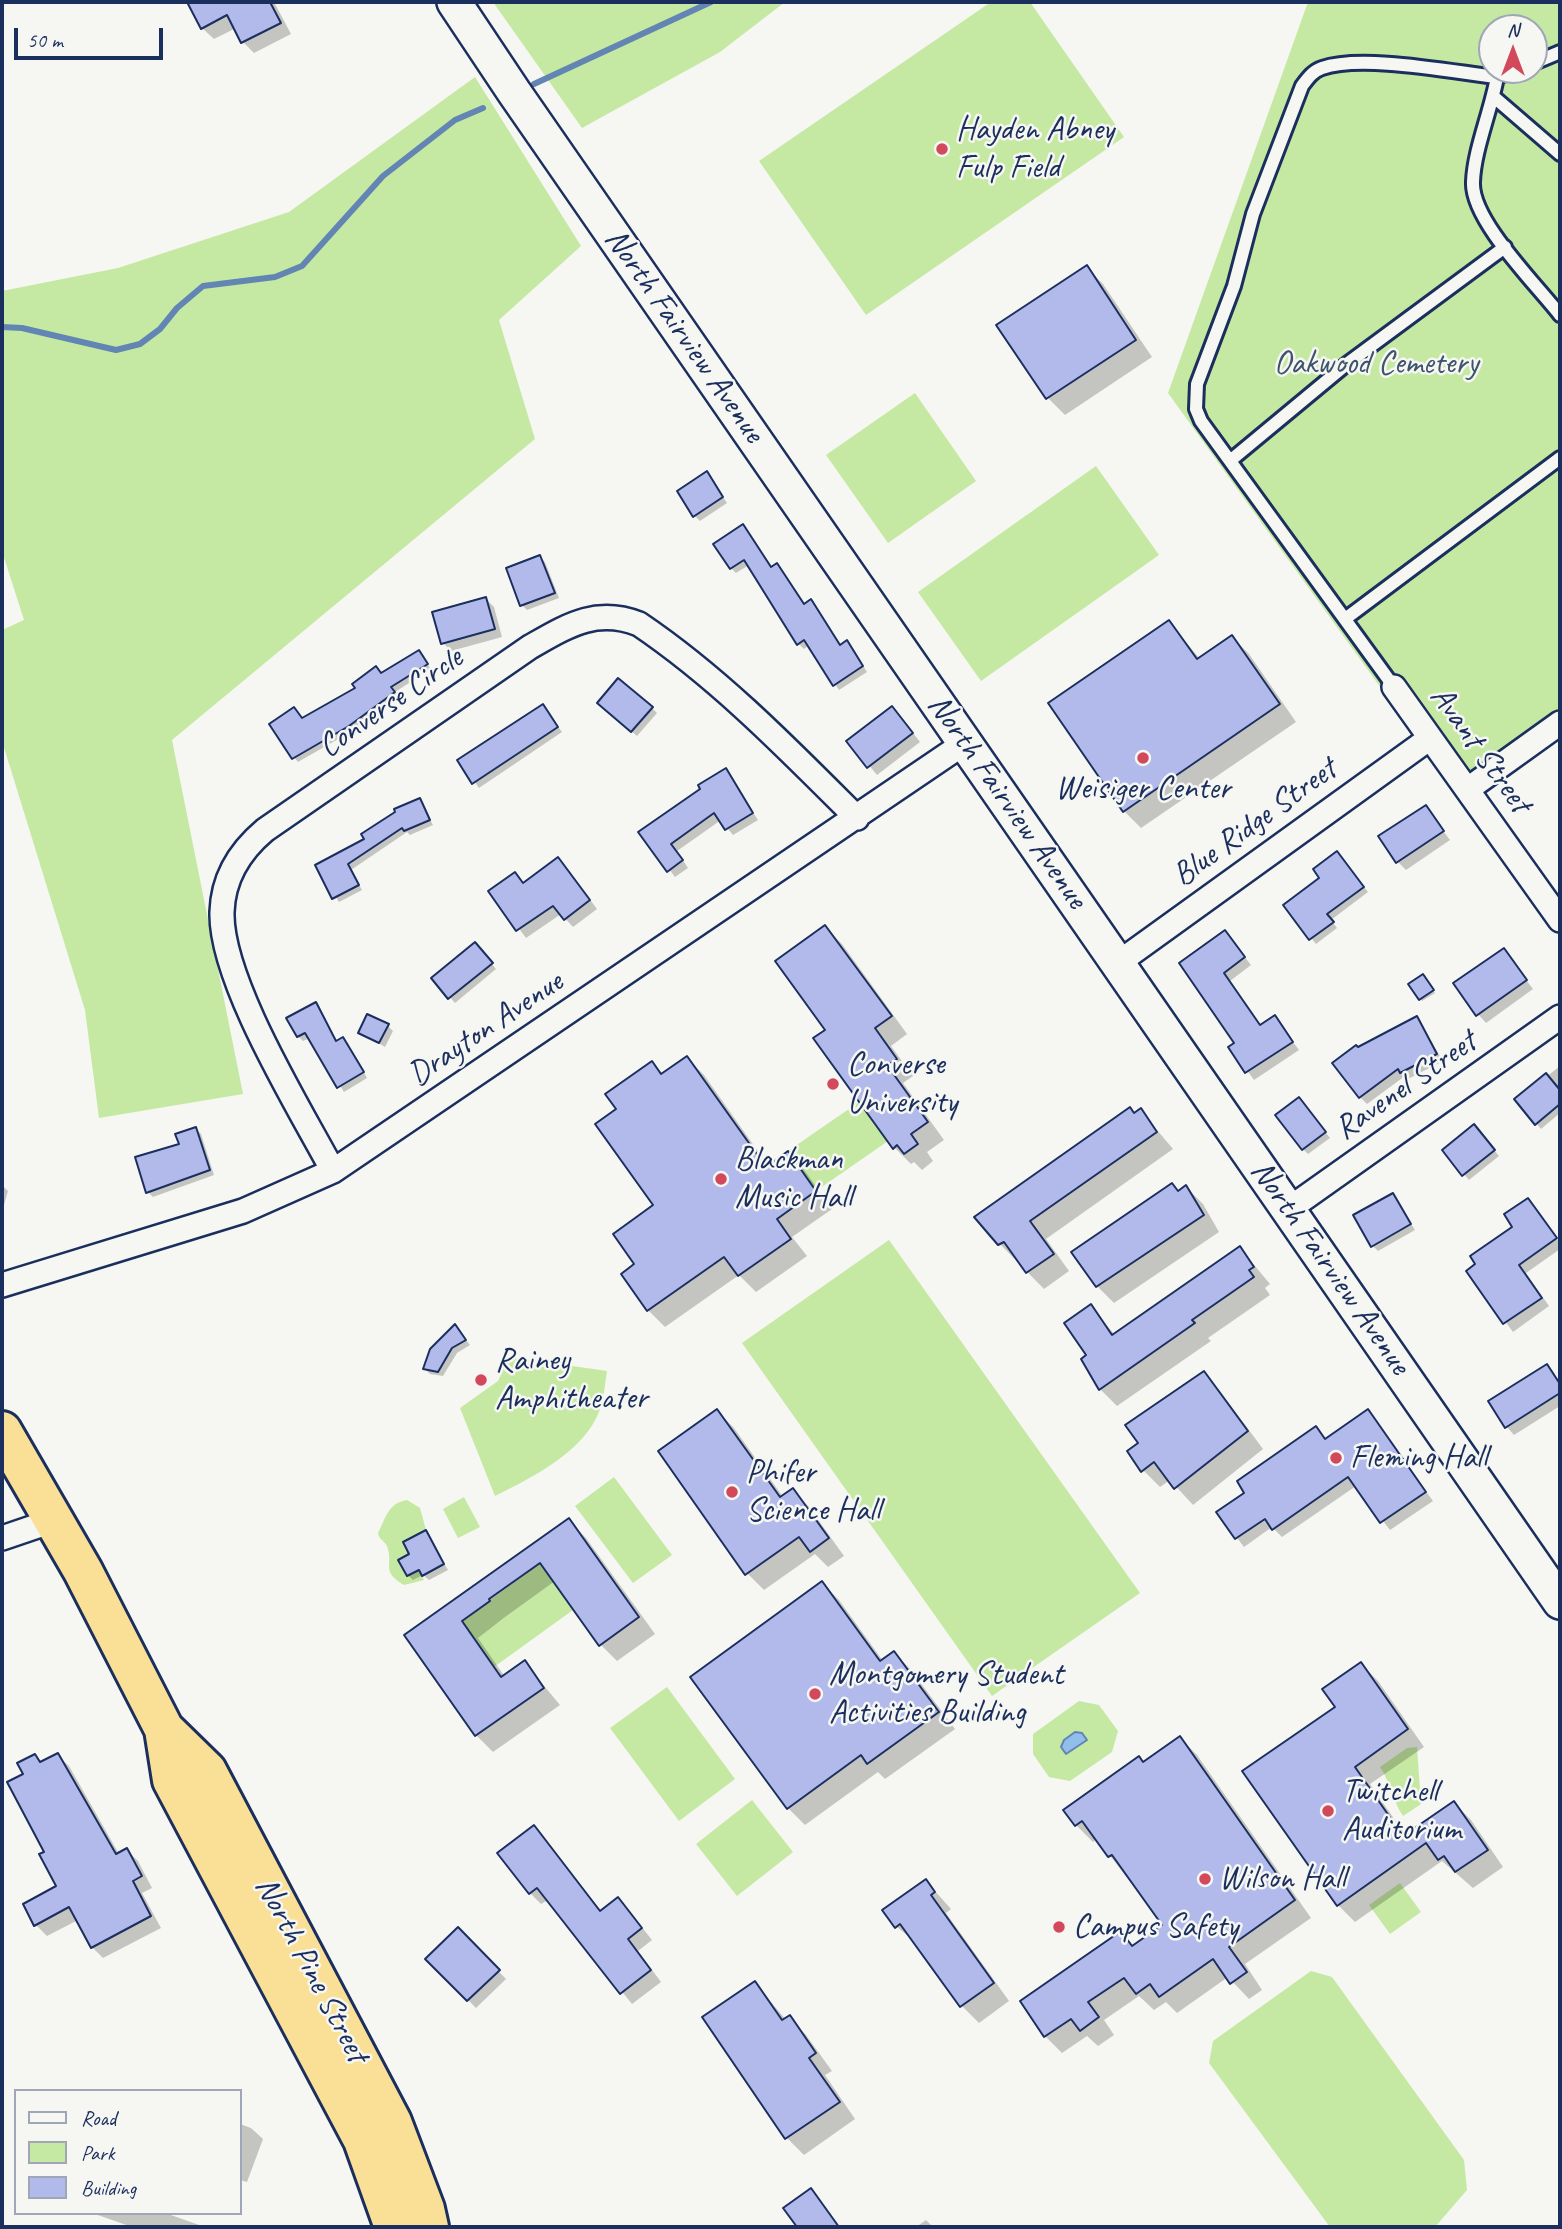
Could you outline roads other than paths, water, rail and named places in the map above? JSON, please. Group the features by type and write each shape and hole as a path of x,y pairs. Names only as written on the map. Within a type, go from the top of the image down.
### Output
{"highway":[{"name":"North Pine Street","path":"2,1431 55,1520 164,1729 206,1771 392,2122 425,2209 429,2227"},
{"name":"North Pine Street","path":"164,1729 172,1780 363,2140 394,2227"}],"street":[{"name":"North Fairview Avenue","path":"454,2 1560,1602"},
{"name":"Converse Circle","path":"333,1171 269,1051 229,959 222,923 226,886 242,854 265,830 530,647 575,621 591,617 615,617 639,624 719,688 803,764 856,818"},
{"name":"Avant Street","path":"1394,687 1560,920"},
{"path":"1468,789 1560,723"},
{"name":"Blue Ridge Street","path":"1118,963 1430,738"},
{"name":"Drayton Avenue","path":"2,1284 243,1210 333,1171 966,743"},
{"name":"Ravenel Street","path":"1289,1209 1560,1017"},
{"path":"2,1538 55,1520"}],"lane":[{"path":"1394,687 1201,421 1196,409 1197,384 1234,286 1253,214 1303,86 1314,72 1325,67 1349,65 1478,75"},
{"path":"1496,84 1472,180 1473,198 1480,215 1560,315"},
{"path":"1493,97 1560,154"},
{"path":"1231,460 1348,363 1505,247"},
{"path":"1345,619 1560,458"}],"water":[{"path":"1075,1732 1082,1733 1087,1740 1066,1754 1061,1747 1064,1740"}],"waterway":[{"path":"534,84 711,2"},
{"path":"2,327 22,328 116,350 140,344 160,329 177,308 203,286 275,277 302,266 383,176 455,120 483,108"}],"place":[{"name":"Hayden Abney Fulp Field","path":"942,149"},
{"name":"Weisiger Center","path":"1143,758"},
{"name":"Converse University","path":"833,1084"},
{"name":"Blackman Music Hall","path":"721,1179"},
{"name":"Rainey Amphitheater","path":"481,1380"},
{"name":"Fleming Hall","path":"1336,1458"},
{"name":"Phifer Science Hall","path":"732,1492"},
{"name":"Montgomery Student Activities Building","path":"815,1694"},
{"name":"Twitchell Auditorium","path":"1328,1811"},
{"name":"Wilson Hall","path":"1205,1879"},
{"name":"Campus Safety","path":"1059,1927"}],"park label":[{"name":"Oakwood Cemetery","path":"1376,364"}]}
